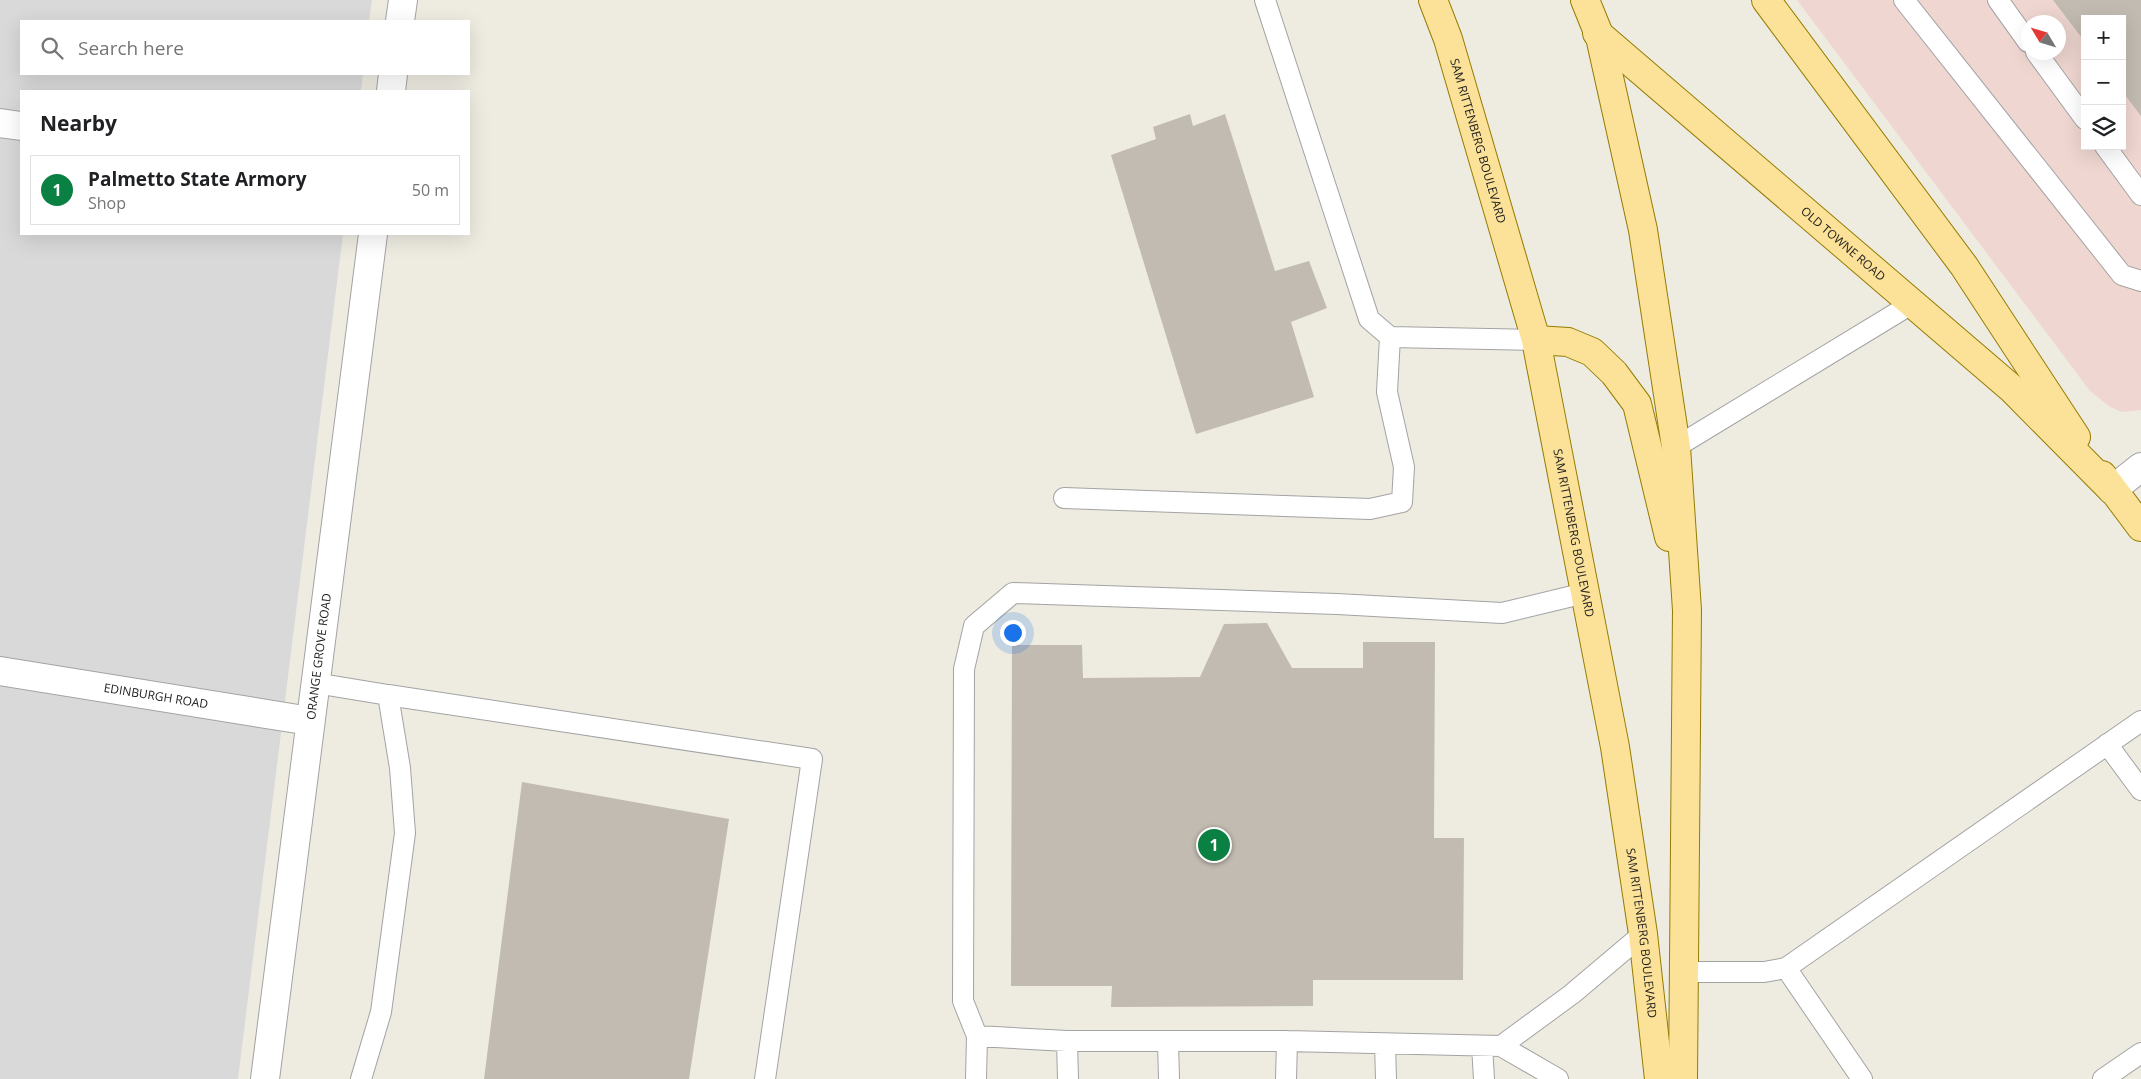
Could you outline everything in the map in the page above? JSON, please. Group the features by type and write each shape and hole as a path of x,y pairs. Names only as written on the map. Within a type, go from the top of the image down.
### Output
{"main road":[{"name":"SAM RITTENBERG BOULEVARD","path":"1433,0 1450,48 1536,340 1614,748 1643,934 1659,1079"},
{"name":"OLD TOWNE ROAD","path":"1572,0 1600,37 2011,388 2112,490"},
{"path":"1585,0 1600,37 1643,230 1676,447 1687,610 1683,1079"},
{"name":"OLD TOWNE ROAD","path":"1766,0 1964,266 2112,490 2141,528"},
{"path":"1536,340 1568,342 1592,352 1614,373 1637,404 1687,610"}],"street":[{"path":"400,20 403,0"},
{"path":"391,90 393,75"},
{"path":"0,123 20,126"},
{"name":"ORANGE GROVE ROAD","path":"265,1079 373,235"},
{"path":"2112,490 2141,467"},
{"name":"EDINBURGH ROAD","path":"0,671 310,721"}],"lane":[{"path":"1265,0 1369,319 1390,337 1536,340"},
{"path":"1904,0 2122,275 2141,281"},
{"path":"1998,0 2021,32"},
{"path":"2042,60 2081,114"},
{"path":"2108,150 2141,195"},
{"path":"1676,447 1913,303"},
{"path":"1064,498 1370,510 1402,502 1404,468 1387,392 1390,337"},
{"path":"976,1079 977,1036 963,1001 964,669 974,626 1013,593 1337,604 1502,613 1585,593"},
{"path":"315,684 812,759 765,1079"},
{"path":"361,1079 381,1012 405,833 400,768 388,695"},
{"path":"1684,972 1764,972 1786,968 2141,721"},
{"path":"2107,744 2141,790"},
{"path":"1484,1079 1491,1046 1572,994 1643,934"},
{"path":"1786,968 1862,1079"},
{"path":"977,1036 1067,1041 1287,1041 1491,1046 1558,1079"},
{"path":"1067,1041 1068,1079"},
{"path":"1286,1079 1287,1041"},
{"path":"1168,1042 1169,1079"},
{"path":"1385,1044 1386,1079"},
{"path":"2103,1079 2141,1053"}],"shaded area":[{"path":"0,0 372,0 369,20 20,20 20,75 363,75 361,90 20,90 20,235 343,235 238,1079 0,1079"},
{"path":"1797,0 2141,0 2141,410 2122,412 2110,407 2090,391"}],"building":[{"path":"2053,0 2141,0 2141,116 2126,96 2126,15 2081,15 2081,37"},
{"path":"1190,114 1193,126 1225,114 1275,271 1309,261 1327,308 1291,322 1314,397 1196,434 1111,155 1156,139 1153,127"},
{"path":"1267,623 1292,668 1363,668 1363,642 1435,642 1434,838 1464,838 1463,980 1313,980 1313,1006 1111,1007 1112,986 1011,986 1012,645 1082,645 1083,678 1200,677 1224,624"},
{"path":"522,782 729,819 689,1079 484,1079"}],"place":[{"name":"Palmetto State Armory","path":"1214,845"}]}
